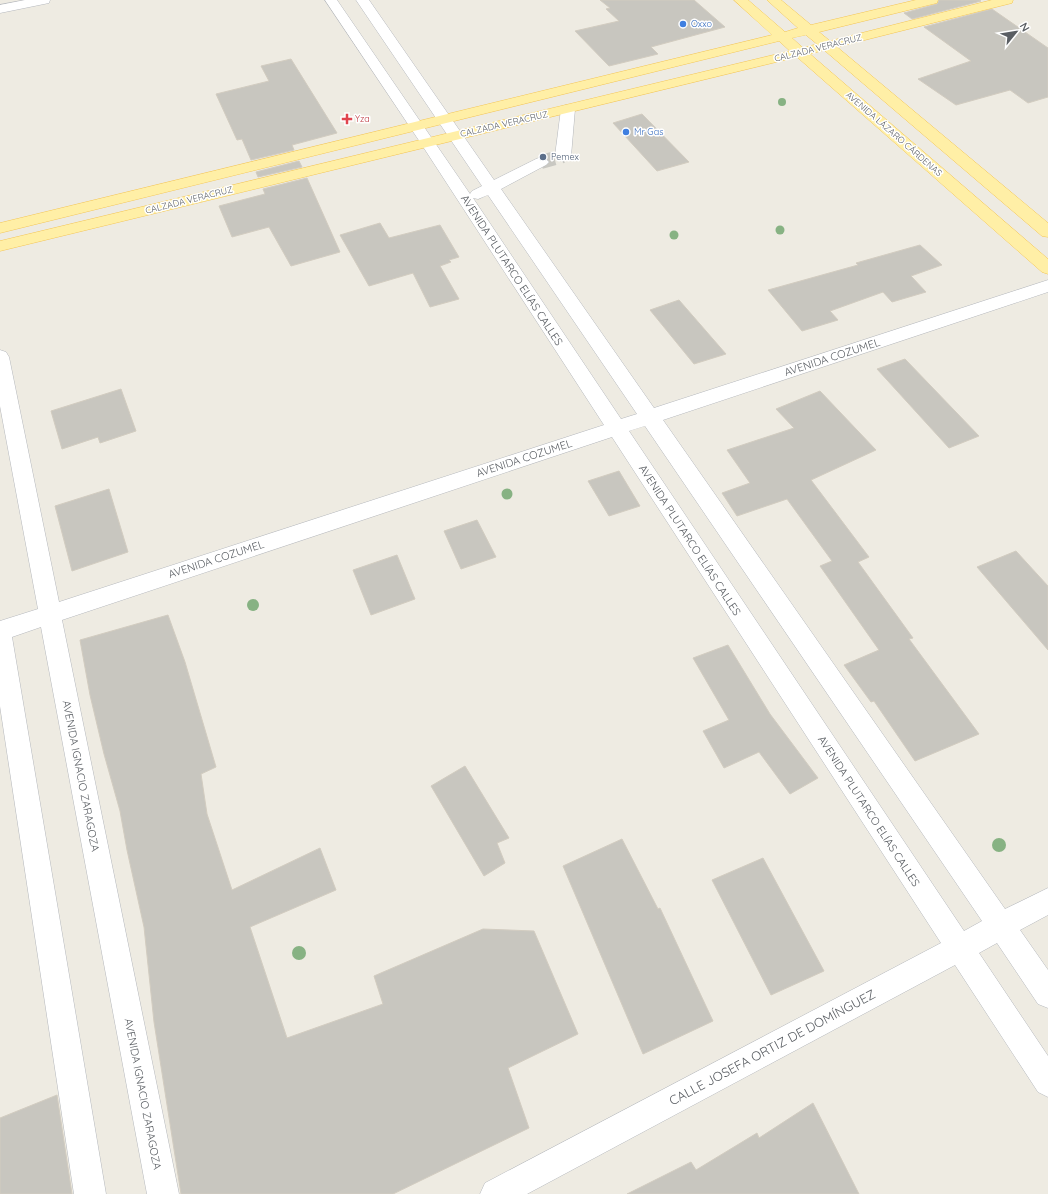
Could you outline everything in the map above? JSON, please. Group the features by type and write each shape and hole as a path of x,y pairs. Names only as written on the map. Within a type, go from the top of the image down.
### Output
{"main road":[{"name":"AVENIDA LÁZARO CÁRDENAS","path":"740,0 802,52 1048,268"},
{"path":"773,0 1048,232"},
{"name":"CALZADA VERACRUZ","path":"0,246 449,127 808,29 932,0"},
{"name":"CALZADA VERACRUZ","path":"0,228 449,127 568,109 1007,0"}],"street":[{"path":"0,9 44,0"},
{"name":"AVENIDA PLUTARCO ELÍAS CALLES","path":"331,0 466,200 1048,1082"},
{"path":"362,0 1048,994"},
{"path":"563,156 568,109"},
{"path":"466,200 541,162"},
{"name":"AVENIDA COZUMEL","path":"0,631 1048,286"},
{"name":"AVENIDA IGNACIO ZARAGOZA","path":"0,357 163,1194"},
{"path":"0,631 90,1194"},
{"name":"CALLE JOSEFA ORTIZ DE DOMÍNGUEZ","path":"496,1194 1048,901"}],"building":[{"path":"600,0 694,0 725,27 651,47 658,54 609,66 575,31 619,21 606,9 610,8"},
{"path":"939,0 981,1 912,19 904,13 937,4"},
{"path":"992,9 1048,48 1048,97 1028,103 1010,90 956,105 918,79 971,61 924,27"},
{"path":"291,59 337,133 292,145 294,150 251,160 242,139 237,140 216,94 269,81 261,66"},
{"path":"642,114 689,162 657,171 613,123"},
{"path":"299,161 302,167 258,177 256,172"},
{"path":"307,178 340,252 291,266 269,227 232,237 219,206 265,194 263,189"},
{"path":"380,223 389,238 440,225 459,257 449,260 451,262 440,266 459,299 430,307 413,273 369,286 340,235"},
{"path":"920,245 942,265 911,276 926,292 892,302 883,292 830,311 838,320 802,331 768,290 858,265 856,263"},
{"path":"679,300 726,354 694,364 650,310"},
{"path":"905,359 979,436 949,448 877,369"},
{"path":"121,389 136,431 100,443 98,437 62,449 51,411"},
{"path":"820,391 876,450 811,480 869,557 858,562 913,638 909,639 979,734 915,761 874,701 871,702 844,665 879,650 820,566 832,561 787,499 737,516 722,493 750,483 727,450 794,428 776,409"},
{"path":"619,471 640,506 609,516 588,481"},
{"path":"109,489 128,552 72,571 55,506"},
{"path":"477,520 496,557 461,569 444,531"},
{"path":"1016,551 1048,586 1048,650 977,567"},
{"path":"397,555 415,599 371,615 353,570"},
{"path":"168,615 185,662 216,767 201,774 207,814 232,890 320,848 336,890 250,927 287,1038 383,1004 374,976 483,929 534,931 578,1034 508,1068 529,1128 393,1194 181,1194 154,1022 144,927 120,811 104,754 90,695 80,640"},
{"path":"728,645 770,714 818,778 790,794 759,752 724,768 703,731 729,720 693,658"},
{"path":"465,766 509,838 497,843 505,863 484,876 431,786"},
{"path":"622,839 658,909 660,908 713,1021 643,1054 563,866"},
{"path":"763,858 824,971 771,995 712,880"},
{"path":"57,1095 72,1194 0,1194 0,1118"},
{"path":"813,1103 859,1194 627,1194 691,1162 696,1170 757,1133 759,1138"}],"tunnel":[{"path":"541,162 563,156"}],"place":[{"name":"Oxxo","path":"683,24"},
{"name":"Yza","path":"347,119"},
{"name":"Mr Gas","path":"626,132"},
{"name":"Pemex","path":"543,157"}]}
